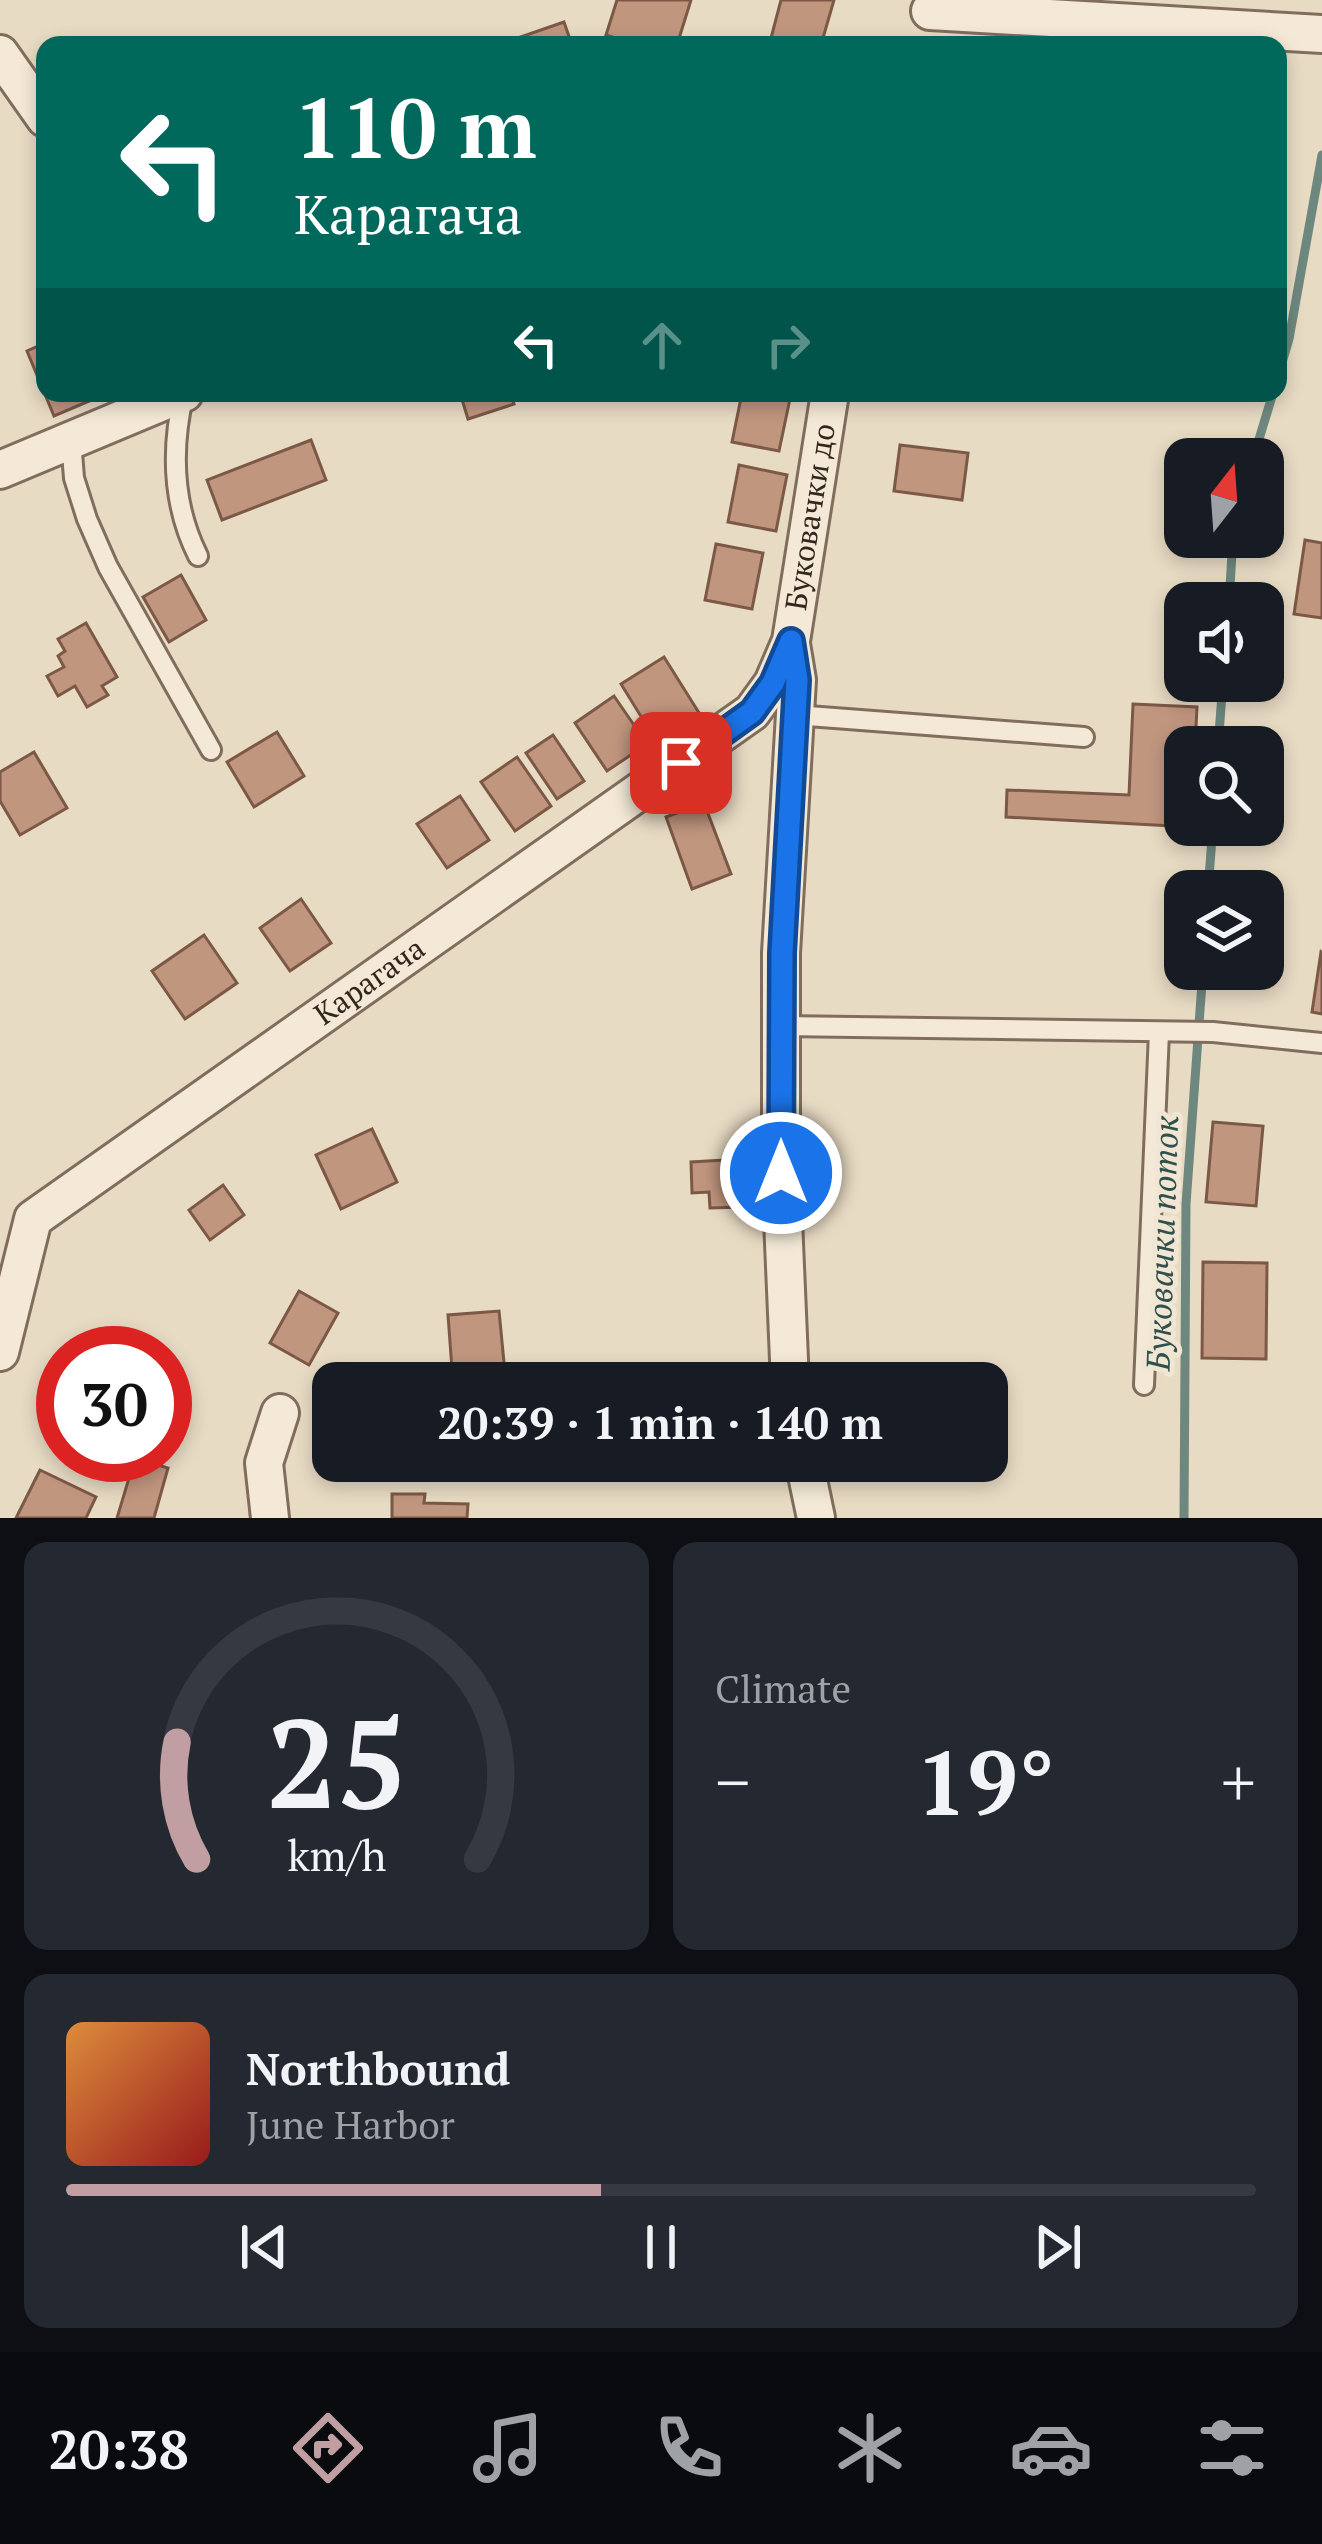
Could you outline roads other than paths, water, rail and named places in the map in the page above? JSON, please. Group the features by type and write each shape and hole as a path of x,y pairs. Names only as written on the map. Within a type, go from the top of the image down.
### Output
{"street":[{"path":"928,19 1310,34"},
{"path":"0,54 36,105"},
{"path":"0,470 162,402"},
{"name":"Буковачки до","path":"791,641 829,402"},
{"path":"789,1362 781,1026 797,680 791,641"},
{"name":"Карагача","path":"0,1352 33,1219 752,712 773,683 791,641"},
{"path":"270,1518 264,1463 280,1413"},
{"path":"808,1482 816,1518"}],"lane":[{"path":"182,402 174,458 187,534 198,556"},
{"path":"70,440 74,478 108,567 212,750"},
{"path":"795,715 1084,737"},
{"path":"781,1026 1213,1033 1322,1043"},
{"path":"1144,1385 1159,1032"}],"waterway":[{"name":"Буковачки поток","path":"1287,346 1322,155"},
{"name":"Буковачки поток","path":"1259,438 1270,402"},
{"name":"Буковачки поток","path":"1230,582 1232,558"},
{"name":"Буковачки поток","path":"1220,726 1221,702"},
{"name":"Буковачки поток","path":"1210,870 1211,846"},
{"name":"Буковачки поток","path":"1184,1518 1186,1204 1201,990"}]}
